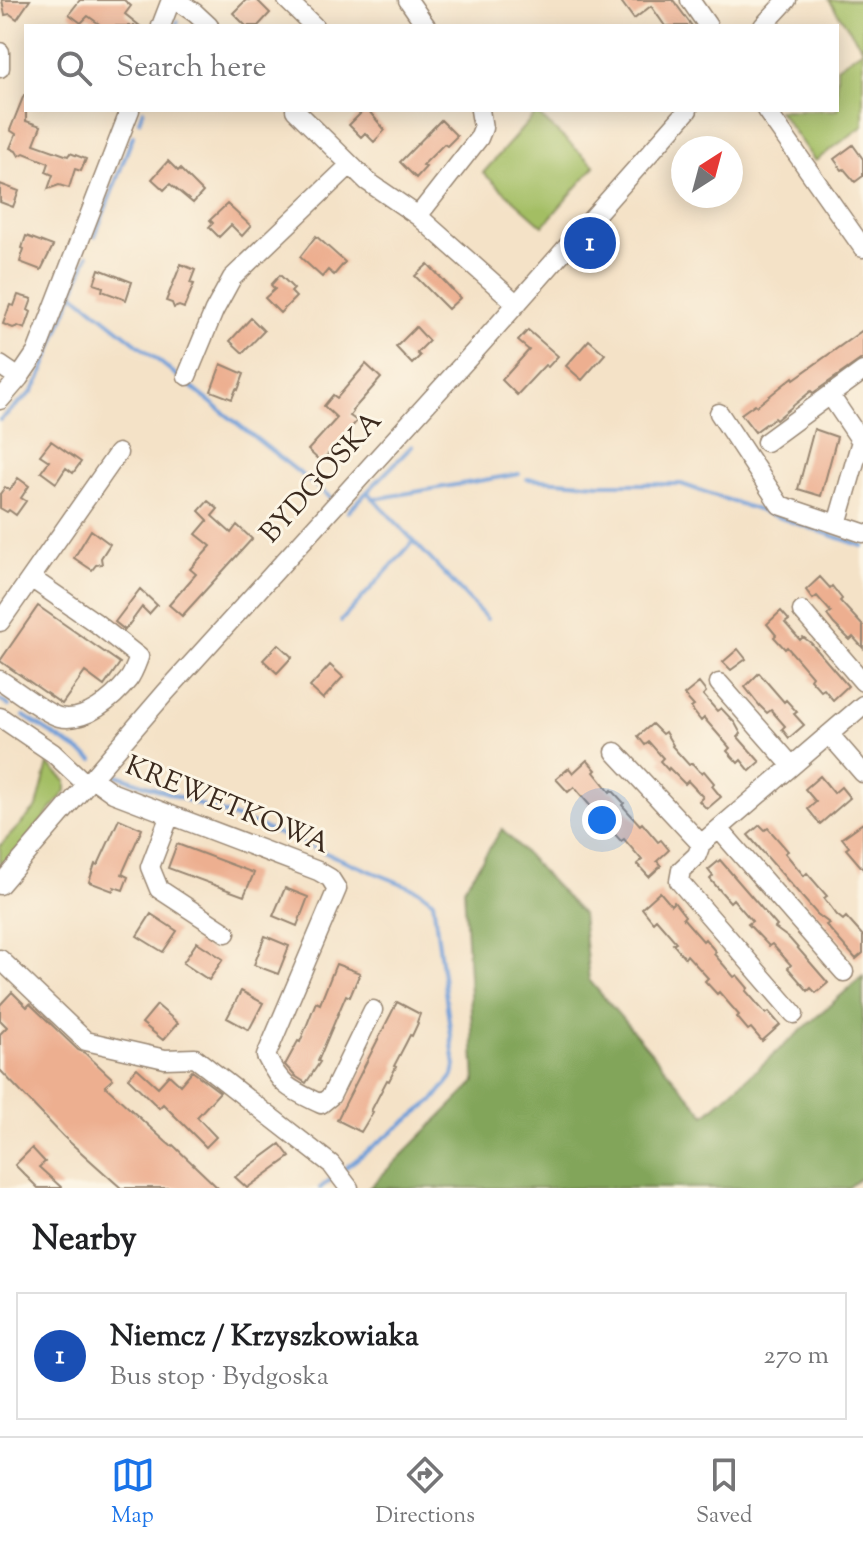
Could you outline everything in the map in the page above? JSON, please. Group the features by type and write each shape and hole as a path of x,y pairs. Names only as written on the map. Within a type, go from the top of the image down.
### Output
{"street":[{"path":"162,24 174,0 207,24"},
{"path":"287,0 312,24"},
{"path":"408,0 425,24"},
{"path":"690,0 707,24"},
{"path":"765,24 787,0"},
{"path":"0,52 0,68"},
{"path":"0,400 36,353 129,112"},
{"path":"297,112 367,181 418,216 517,304"},
{"path":"418,216 479,138 483,128 480,112"},
{"name":"BYDGOSKA","path":"0,885 168,688 517,304 686,112"},
{"path":"767,112 863,248"},
{"path":"187,376 214,311 232,278 350,165"},
{"path":"0,365 19,378"},
{"path":"766,442 863,371"},
{"path":"830,395 861,441 837,524"},
{"path":"719,413 780,505 863,533"},
{"path":"0,622 118,453"},
{"path":"0,680 56,716 71,718 106,703 130,678 139,657 31,578"},
{"path":"802,611 863,682"},
{"path":"719,683 792,766"},
{"path":"4,720 26,696"},
{"path":"794,1014 679,881 681,870 697,855 701,844 863,705"},
{"name":"KREWETKOWA","path":"4,720 89,781 113,793 330,878 337,889 266,1056 276,1076 290,1089 321,1104 331,1096 373,1010"},
{"path":"829,734 863,773"},
{"path":"615,752 701,844"},
{"path":"170,815 150,867 159,889 226,933"},
{"path":"719,829 844,972"},
{"path":"0,959 86,1041 165,1059 195,1058 331,1164 349,1188"}],"green space":[{"path":"829,0 863,0 863,49"},
{"path":"863,49 863,126 815,161 779,112 839,112 839,66"},
{"path":"536,113 595,166 543,226 483,173"},
{"path":"48,764 66,781 66,791 0,873 0,846 37,807"},
{"path":"502,829 582,914 589,980 705,1115 863,976 863,1176 848,1188 369,1188 475,1082 464,888"}],"building":[{"path":"2,0 30,0 17,19 10,14 5,15"},
{"path":"80,0 124,0 131,6 125,14 138,24 99,24 88,16 81,23 69,14"},
{"path":"246,0 257,0 270,13 260,24 244,24 233,13"},
{"path":"620,0 673,0 691,24 664,24 651,6 634,19"},
{"path":"24,95 26,121 41,126 34,144 86,159 81,171 75,169 69,188 59,185 48,189 53,175 46,172 49,163 24,153 19,156 10,148 16,134 10,130"},
{"path":"362,112 370,112 385,130 374,142 365,133 361,137 349,125"},
{"path":"441,120 457,136 423,165 426,167 416,178 400,162"},
{"path":"853,145 863,159 863,176 855,182 834,159"},
{"path":"168,161 203,192 193,203 170,184 164,190 152,179"},
{"path":"0,184 19,191 13,207 0,202"},
{"path":"227,204 251,226 242,236 231,225 219,237 209,227 213,223 210,220"},
{"path":"26,236 53,246 41,270 20,262"},
{"path":"316,236 345,262 334,275 328,270 322,277 300,257"},
{"path":"181,264 195,270 190,283 194,284 184,308 174,308 172,303 166,301"},
{"path":"428,264 460,298 448,309 415,276"},
{"path":"99,269 132,282 126,300 102,291 103,287 94,284"},
{"path":"280,275 294,289 291,292 296,297 280,313 265,298 275,289 271,285"},
{"path":"18,295 32,299 25,329 3,324 10,305 14,306"},
{"path":"251,318 264,331 243,353 230,341"},
{"path":"416,327 429,341 417,353 420,356 412,364 396,347"},
{"path":"528,330 558,356 548,367 545,365 517,395 502,380 529,350 518,341"},
{"path":"863,330 863,358 755,432 741,414 755,404 757,406 793,377"},
{"path":"589,340 605,354 582,380 566,366"},
{"path":"221,364 244,374 232,399 211,391"},
{"path":"366,364 381,378 352,411 350,416 357,421 321,462 308,450 337,418 324,406 333,395 337,398"},
{"path":"814,429 837,437 821,496 798,489"},
{"path":"51,441 81,462 73,473 66,468 56,483 41,472 49,461 40,455"},
{"path":"18,478 29,486 21,498 26,501 16,515 0,508 0,494 5,487 10,490"},
{"path":"208,501 218,509 212,516 231,533 237,525 252,539 182,616 169,605 196,574 190,569 211,546 196,534 208,520 199,511"},
{"path":"91,530 110,544 101,558 102,564 92,570 74,558"},
{"path":"820,577 830,588 832,586 842,599 840,601 863,626 863,648 834,624 827,615 831,612 817,596 813,599 806,590"},
{"path":"140,589 157,605 149,614 142,607 125,630 115,622"},
{"path":"38,606 120,663 104,686 85,672 62,704 0,661"},
{"path":"781,611 789,620 785,623 800,640 803,637 811,643 848,686 833,700 810,679 812,676 787,647 785,649 774,637 776,635 767,624"},
{"path":"278,644 292,657 277,673 263,660"},
{"path":"738,649 746,659 731,670 723,662"},
{"path":"330,665 343,677 323,699 310,687"},
{"path":"759,673 797,712 794,714 804,725 789,738 782,729 785,726 771,710 767,713 745,687"},
{"path":"699,683 706,692 703,695 717,711 721,708 735,723 741,734 738,737 760,762 750,771 741,760 738,763 727,751 730,748 691,708 694,706 684,695"},
{"path":"652,724 662,734 665,732 672,746 689,765 692,763 701,773 704,771 714,783 712,786 721,797 707,809 699,801 703,797 688,781 685,784 668,770 660,761 663,758 649,742 645,745 638,736"},
{"path":"587,760 640,825 642,823 669,850 657,861 661,866 649,877 637,864 642,860 624,839 621,841 610,829 613,827 595,806 593,809 574,787 568,792 556,779 569,768 573,773"},
{"path":"820,776 834,793 841,787 850,798 820,824 808,809 816,802 805,789"},
{"path":"119,819 142,829 122,874 128,877 123,890 114,887 113,891 89,882"},
{"path":"863,823 863,869 846,849 849,847 842,838"},
{"path":"760,825 765,830 768,828 804,876 807,873 827,896 824,898 837,915 843,920 846,917 863,936 863,953 856,959 826,925 829,923 817,914 748,835"},
{"path":"177,844 254,873 244,896 168,868"},
{"path":"720,860 777,926 775,928 790,939 828,983 816,993 811,988 808,991 788,968 791,965 748,924 752,921 710,879 713,876 708,870"},
{"path":"285,888 308,897 297,926 273,916"},
{"path":"660,892 671,905 674,902 685,916 683,918 716,952 714,954 734,977 737,975 766,1014 769,1012 780,1025 762,1041 751,1028 748,1030 719,992 717,994 705,981 708,978 687,955 685,958 656,919 653,922 642,908"},
{"path":"151,914 177,931 163,952 137,936"},
{"path":"265,936 289,946 278,974 254,965"},
{"path":"197,942 223,959 209,980 183,963"},
{"path":"336,964 360,973 350,997 346,995 320,1062 306,1083 285,1065 300,1042 316,1002 320,1004"},
{"path":"241,991 263,1003 249,1030 227,1018"},
{"path":"12,992 27,1007 30,1004 113,1079 105,1086 218,1188 121,1188 64,1137 0,1070 0,1034 7,1027 0,1020 0,1005"},
{"path":"397,1002 420,1014 418,1023 361,1132 337,1120"},
{"path":"157,1005 178,1023 163,1040 142,1023"},
{"path":"137,1068 158,1087 169,1075 180,1085 192,1071 220,1092 197,1117 216,1137 206,1147 163,1104 159,1108 128,1078"},
{"path":"280,1144 290,1157 247,1188 235,1177"},
{"path":"32,1148 45,1162 39,1167 62,1188 38,1188 15,1165"}],"waterway":[{"path":"139,121 142,112"},
{"path":"95,236 133,136"},
{"path":"0,420 32,392 40,379 88,255"},
{"path":"73,293 331,498"},
{"path":"367,492 412,446"},
{"path":"348,512 367,492 374,499 519,474"},
{"path":"527,479 599,484 681,484 863,546"},
{"path":"374,499 487,619"},
{"path":"341,621 414,541"},
{"path":"0,700 9,706"},
{"path":"24,716 93,760"},
{"path":"112,773 259,826 420,891 433,901 455,1066 453,1076 435,1099 344,1169"},
{"path":"320,1188 334,1177"}],"place":[{"name":"Niemcz / Krzyszkowiaka","path":"590,243"}]}
